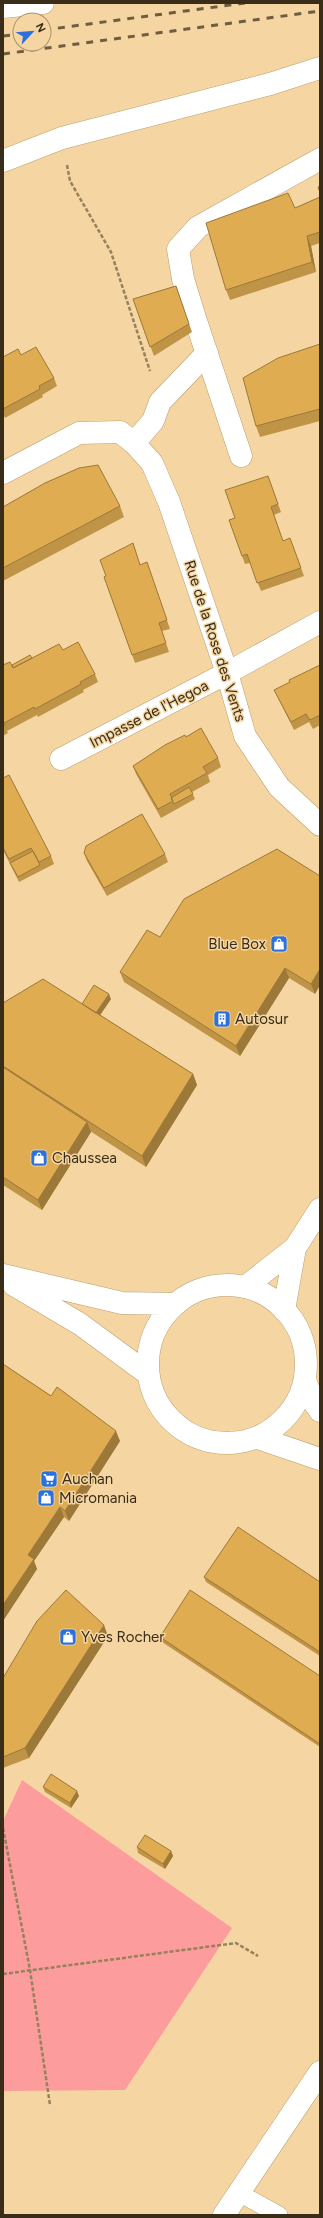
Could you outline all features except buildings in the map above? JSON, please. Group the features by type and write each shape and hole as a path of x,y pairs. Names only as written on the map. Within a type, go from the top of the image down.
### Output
{"street":[{"path":"3,8 43,3"},
{"path":"3,161 62,138 270,84 320,68"},
{"path":"241,456 183,279 178,249 198,227 320,159"},
{"path":"134,443 153,421 160,402 206,353"},
{"name":"Rue de la Rose des Vents","path":"3,473 79,433 120,432 134,443 152,463 169,502 227,673 245,736 278,787 320,824"},
{"name":"Impasse de l'Hegoa","path":"61,759 227,673 320,622"},
{"path":"245,1287 295,1248 320,1209"},
{"path":"284,1310 295,1248"},
{"path":"3,1275 122,1303 176,1304"},
{"path":"3,1278 80,1324 148,1374"},
{"path":"228,1285 245,1287 266,1295 284,1310 294,1322 302,1339 306,1359 305,1380 300,1397 286,1417 270,1432 258,1438 244,1442 216,1444 189,1434 176,1426 163,1411 153,1394 148,1374 148,1355 154,1334 167,1312 176,1304 191,1294 209,1287 228,1285"},
{"path":"305,1380 313,1401 320,1410"},
{"path":"258,1438 320,1459"},
{"path":"224,2215 320,2072"}],"lane":[{"path":"240,2192 279,2215"}],"path":[{"path":"62,138 70,180 112,252 160,402"},
{"path":"3,1828 30,1970 50,2104"},
{"path":"3,1974 236,1943 258,1956"}],"shaded area":[{"path":"22,1780 232,1928 125,2090 3,2091 3,1821"}],"railway":[{"path":"52,29 245,3"},
{"path":"3,54 320,11"},
{"path":"3,36 12,35"}],"place":[{"name":"Blue Box","path":"279,944"},
{"name":"Autosur","path":"222,1019"},
{"name":"Chaussea","path":"39,1158"},
{"name":"Auchan","path":"49,1479"},
{"name":"Micromania","path":"46,1498"},
{"name":"Yves Rocher","path":"68,1637"}]}
